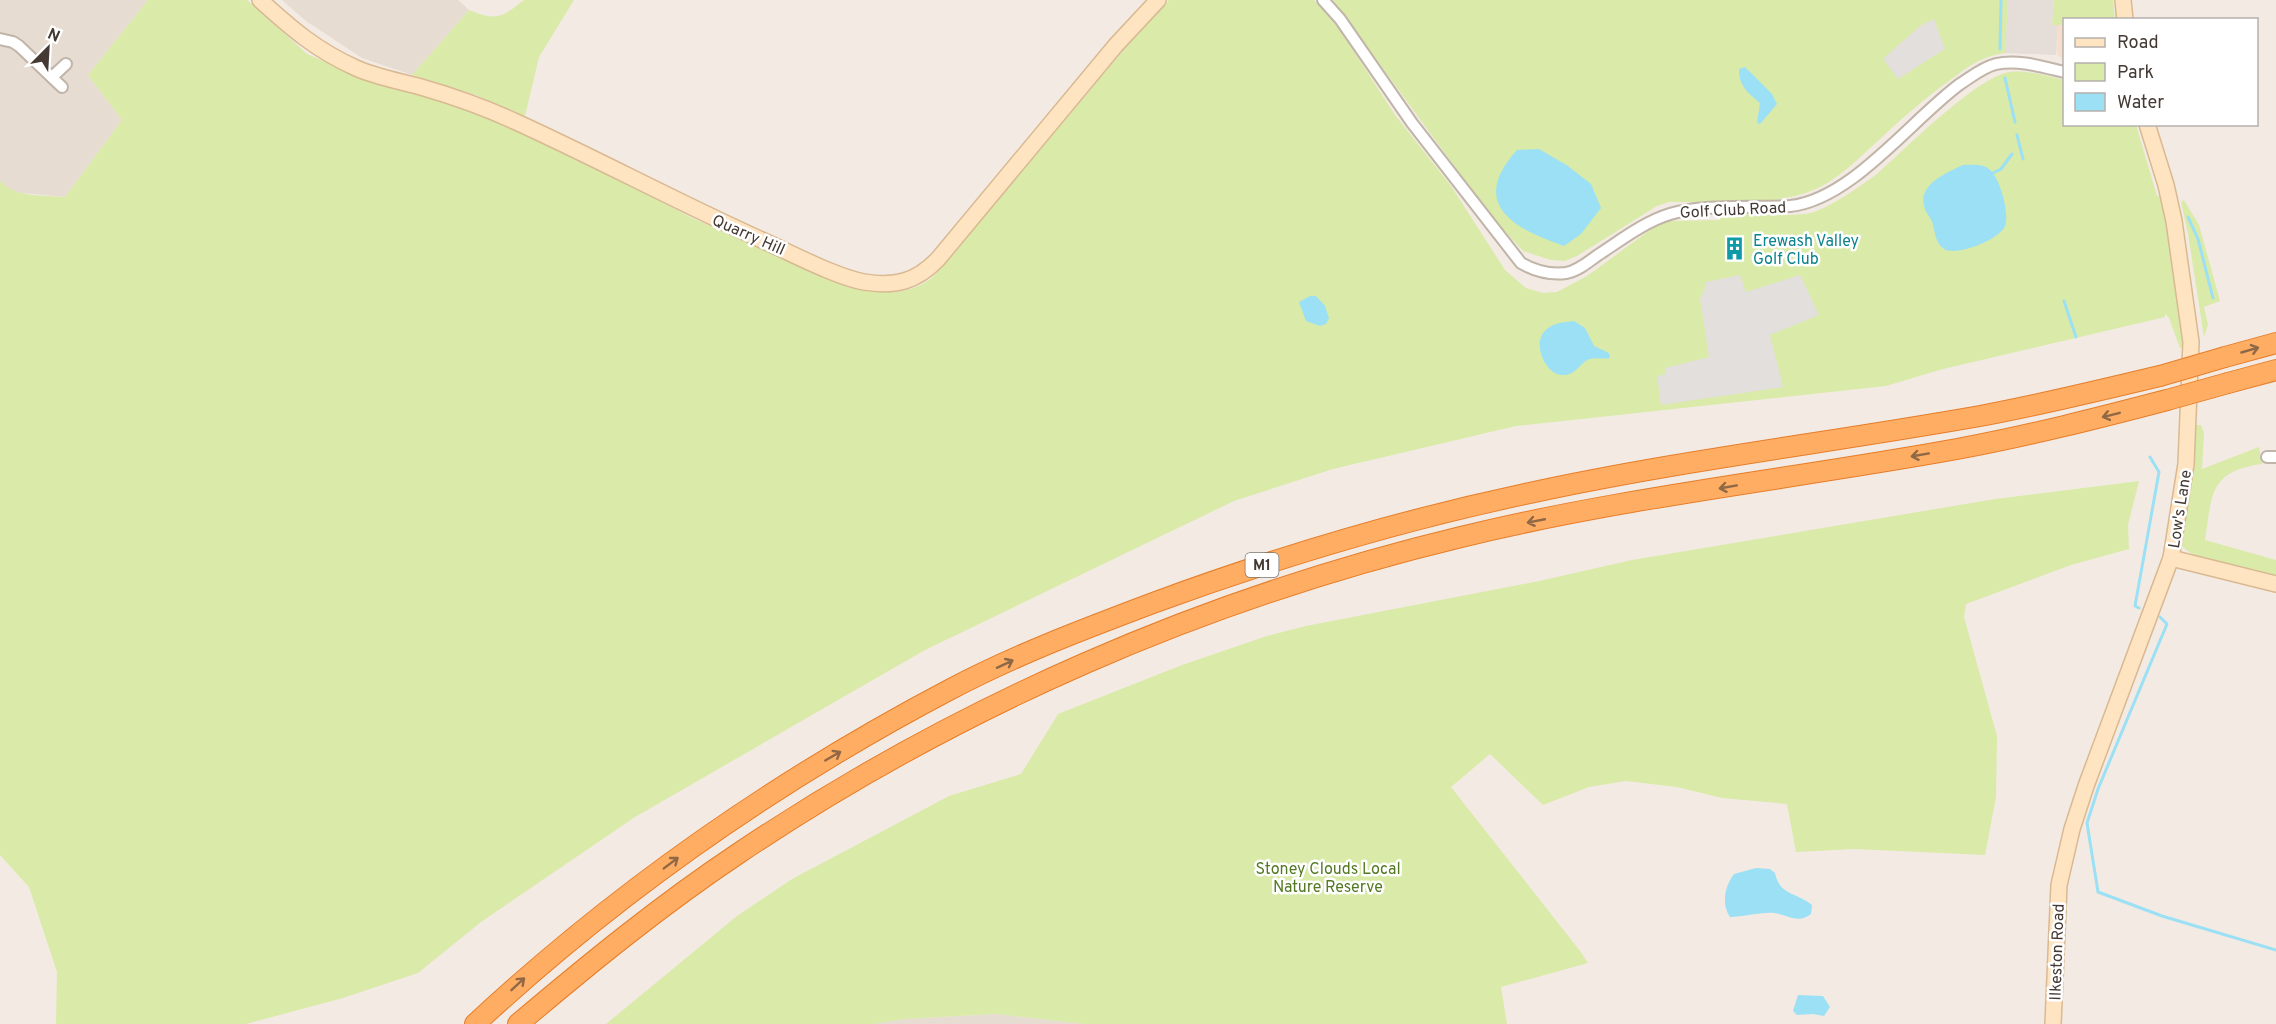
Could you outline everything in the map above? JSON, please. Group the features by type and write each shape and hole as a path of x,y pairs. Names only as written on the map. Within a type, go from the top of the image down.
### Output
{"highway":[{"name":"M1","path":"475,1024 525,977 610,909 758,801 951,689 1066,635 1318,546 1458,508 1607,478 1983,415 2160,376 2276,343"},
{"name":"M1","path":"518,1024 664,906 737,854 812,806 971,716 1059,673 1147,636 1352,565 1457,538 1612,506 2026,435 2168,400 2276,370"}],"street":[{"name":"Quarry Hill","path":"260,0 299,36 358,69 453,97 513,121 777,247 853,279 883,284 901,283 915,277 926,271 938,259 1116,45 1158,0"},
{"name":"Golf Club Road","path":"1323,0 1340,20 1412,123 1521,263 1550,274 1577,270 1641,227 1672,213 1797,206 1820,199 1880,155 1942,97 1988,67 2018,63 2063,72"},
{"path":"2123,0 2125,18"},
{"path":"0,39 19,46 62,87"},
{"path":"52,78 66,64"},
{"name":"Low's Lane","path":"2060,879 2072,829 2086,786 2171,558 2186,464 2191,342 2174,221 2166,184 2148,126"},
{"path":"2171,558 2276,584"},
{"name":"Ilkeston Road","path":"2053,1024 2060,879"}],"shaded area":[{"path":"0,0 148,0 88,75 122,120 65,197 21,193 6,188 0,181"},
{"path":"282,0 458,0 469,10 412,75 362,58 306,21"},
{"path":"2008,0 2054,0 2052,24 2058,25 2056,55 2005,53"},
{"path":"1934,19 1945,49 1898,79 1884,58 1920,26"},
{"path":"2058,25 2063,25 2063,58 2057,55"},
{"path":"1740,275 1746,292 1800,275 1819,315 1770,335 1783,387 1661,405 1657,376 1666,374 1665,368 1709,357 1700,298 1706,282"},
{"path":"996,1014 1084,1024 873,1024 905,1019"}],"green space":[{"path":"148,0 247,0 307,54 366,79 433,97 500,123 694,219 857,288 898,292 917,287 935,275 1121,53 1169,0 1314,0 1340,30 1395,115 1451,186 1505,270 1526,288 1543,293 1557,292 1587,276 1650,230 1668,221 1720,220 1720,211 1791,215 1805,214 1823,208 1878,173 1942,115 1980,86 1996,76 2010,72 2024,72 2063,80 2063,126 2136,126 2157,196 2162,197 2185,347 2180,348 2165,313 2165,317 1943,369 1886,386 1516,426 1333,469 1234,501 925,650 635,817 481,922 418,973 343,998 246,1024 56,1024 57,972 29,887 0,855 0,181 22,193 65,197 122,120 88,75"},
{"path":"524,0 574,0 539,57 525,116 476,95 412,75 469,10 486,16 498,16"},
{"path":"1333,0 2008,0 2005,53 1975,63 1963,71 1913,109 1845,170 1822,186 1787,198 1768,200 1669,202 1657,206 1577,256 1565,261 1551,260 1523,251 1501,227"},
{"path":"2054,0 2113,0 2115,18 2063,18 2063,25 2052,25"},
{"path":"2184,200 2199,225 2220,301 2204,307 2208,325 2204,337 2181,202"},
{"path":"2195,425 2201,425 2204,433 2202,469 2259,447 2262,464 2232,472 2216,488 2209,510 2205,540 2276,560 2276,577 2213,563 2190,553 2182,546"},
{"name":"Stoney Clouds Local Nature Reserve","path":"2139,481 2128,525 2129,549 2071,565 1966,604 1964,617 1997,736 1996,797 1985,855 1854,849 1796,852 1787,804 1722,798 1677,787 1626,781 1589,787 1543,805 1490,754 1451,787 1588,963 1501,987 1507,1024 1084,1024 996,1014 905,1019 873,1024 606,1024 737,916 792,879 949,796 1021,774 1058,714 1182,665 1267,636 1306,626 1539,581 1632,560 1995,499"}],"water":[{"path":"1745,67 1772,94 1777,104 1760,124 1757,123 1760,103 1748,92 1740,80 1739,69"},
{"path":"1539,149 1568,166 1591,184 1601,208 1581,234 1564,246 1514,222 1503,212 1497,200 1497,185 1503,169 1517,150"},
{"path":"1963,165 1980,165 1991,171 2005,203 2006,220 2001,231 1987,241 1968,249 1950,251 1941,247 1923,201 1925,193 1934,181"},
{"path":"1310,296 1316,296 1325,306 1329,318 1326,324 1320,326 1306,321 1299,302"},
{"path":"1574,321 1585,328 1594,346 1609,353 1610,358 1590,359 1571,373 1558,374 1547,366 1543,359 1541,338 1550,327"},
{"path":"1756,868 1770,869 1775,873 1777,880 1785,890 1812,905 1811,914 1799,919 1774,913 1730,917 1725,901 1726,889 1731,879 1734,874"},
{"path":"1798,995 1823,996 1830,1007 1824,1016 1797,1015 1793,1011"}],"waterway":[{"path":"2000,49 2001,0"},
{"path":"2005,78 2015,122"},
{"path":"2017,135 2023,159"},
{"path":"1993,173 2001,169 2012,154"},
{"path":"2188,217 2198,239 2213,298"},
{"path":"2064,301 2076,337"},
{"path":"2139,608 2135,606 2159,472 2150,457"},
{"path":"2160,617 2167,624 2098,789 2087,823 2098,892 2162,916 2276,950"}],"place":[{"name":"Erewash Valley Golf Club","path":"1735,249"}]}
